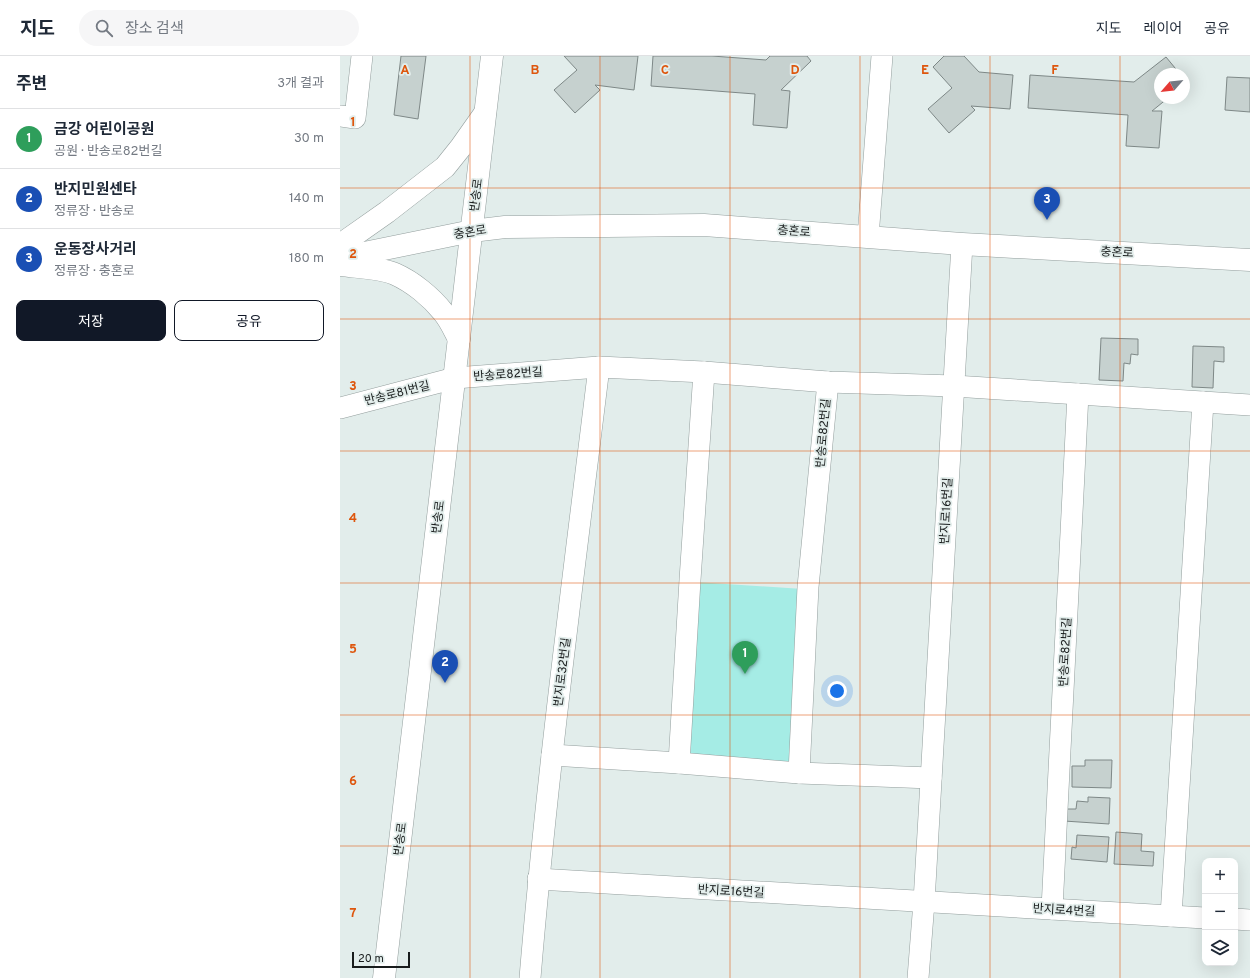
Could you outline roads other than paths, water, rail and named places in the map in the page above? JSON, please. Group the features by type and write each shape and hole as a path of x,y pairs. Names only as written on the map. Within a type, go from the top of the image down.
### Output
{"main road":[{"name":"반송로","path":"384,978 492,56"},
{"path":"340,246 445,167 485,113"},
{"name":"충혼로","path":"340,258 472,231 505,227 704,225 962,244 1250,260"},
{"path":"340,265 394,273 414,285 431,299 444,313 459,339"}],"street":[{"path":"340,116 355,118 362,56"},
{"path":"868,237 882,56"},
{"name":"반지로16번길","path":"918,978 924,902 962,244"},
{"name":"반송로82번길","path":"455,378 599,367 704,372 828,382 954,386 1250,405"},
{"name":"반지로32번길","path":"530,978 538,879 552,755 599,367"},
{"path":"679,763 690,572 704,372"},
{"name":"반송로81번길","path":"340,408 455,378"},
{"name":"반송로82번길","path":"799,773 808,587 828,382"},
{"name":"반송로82번길","path":"1052,909 1078,394"},
{"path":"1171,916 1203,402"},
{"path":"552,755 679,763 799,773 931,778"},
{"name":"반지로16번길","path":"538,879 924,902"},
{"name":"반지로4번길","path":"924,902 1202,918"},
{"path":"1238,919 1250,920"}],"place":[{"name":"운동장사거리","path":"1047,220"},
{"name":"금강 어린이공원","path":"745,674"},
{"name":"반지민원센타","path":"445,683"}]}
